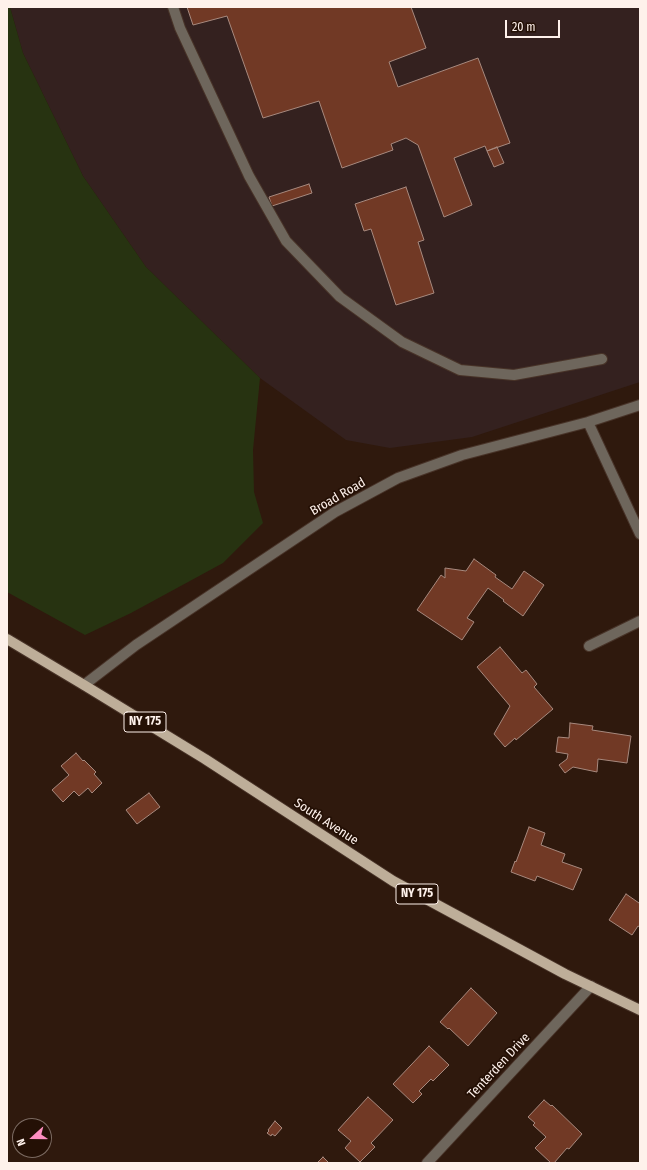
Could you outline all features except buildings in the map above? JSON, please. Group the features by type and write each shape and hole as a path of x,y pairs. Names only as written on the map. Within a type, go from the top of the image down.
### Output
{"main road":[{"name":"South Avenue","path":"7,639 84,684 205,759 393,881 565,974 640,1010"}],"street":[{"path":"173,7 180,28 246,169 286,241 340,297 402,342 460,370 514,375 602,359"},
{"name":"Broad Road","path":"84,684 136,645 335,512 398,478 462,455 588,422 640,405"},
{"path":"588,422 640,534"},
{"path":"589,646 640,621"},
{"name":"Tenterden Drive","path":"427,1163 590,986"}],"shaded area":[{"path":"10,7 640,7 640,382 472,437 390,448 346,440 260,378 146,267 83,176 23,53"}],"green space":[{"path":"7,7 10,7 23,53 83,176 146,267 260,378 253,450 254,492 263,523 223,563 131,613 85,635 7,592"}]}
